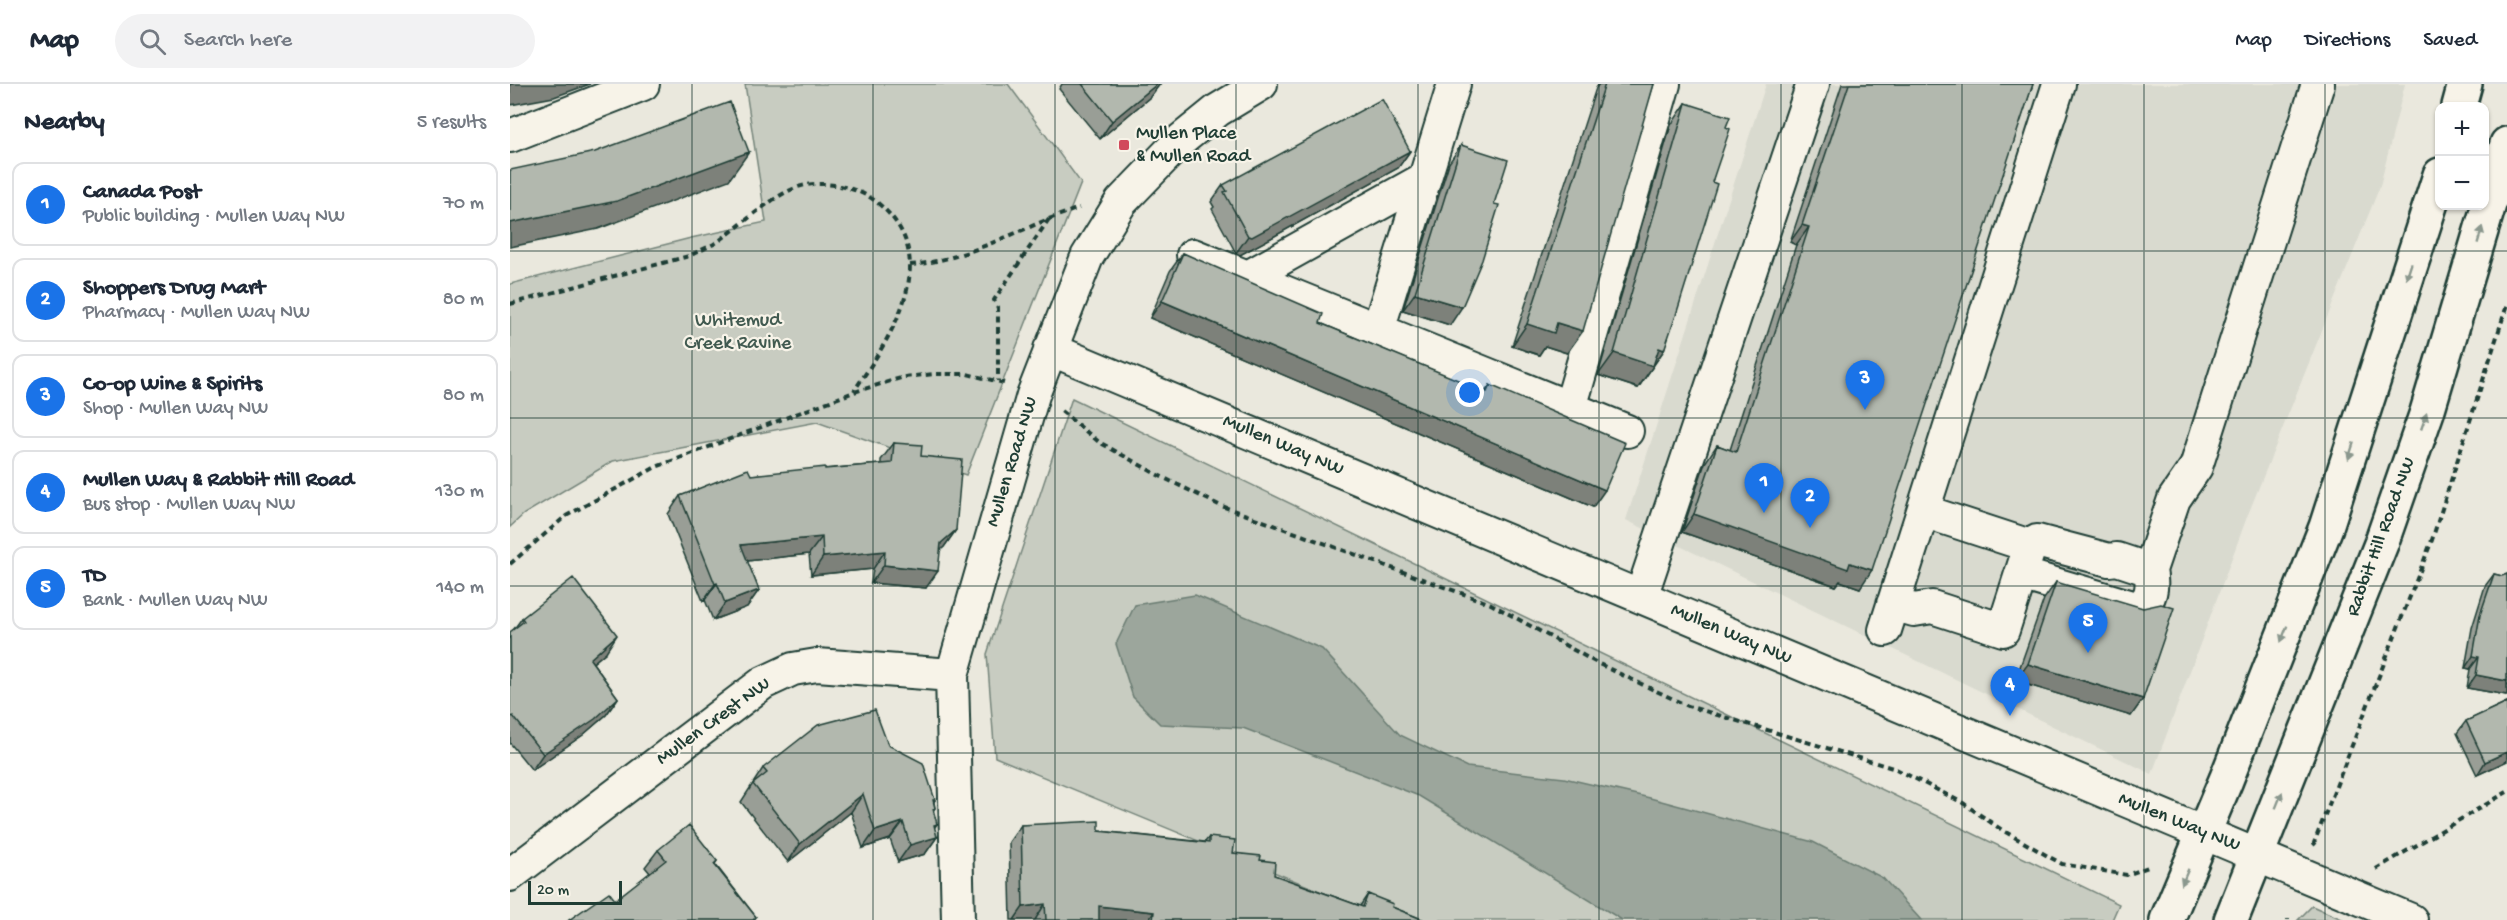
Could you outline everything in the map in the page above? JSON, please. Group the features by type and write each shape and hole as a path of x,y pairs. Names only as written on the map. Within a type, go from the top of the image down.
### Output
{"main road":[{"path":"2460,102 2464,84"},
{"name":"Rabbit Hill Road NW","path":"2231,920 2381,544 2427,412 2507,144"},
{"path":"2167,920 2326,527 2435,187"}],"street":[{"path":"510,136 643,84"},
{"name":"Mullen Road NW","path":"958,920 952,675 1018,444 1050,349 1087,257 1121,202 1182,140 1218,110 1258,84"},
{"path":"1378,330 1454,84"},
{"path":"1570,408 1664,84"},
{"path":"1641,597 1813,84"},
{"path":"2059,84 1889,617 1932,608 2003,630 2026,560 2037,541 2109,560 2117,559 2150,570"},
{"path":"1923,511 2026,560 2136,608 2144,605 2151,594 2150,570 2174,499 2196,467 2318,84"},
{"path":"1248,278 1424,179"},
{"path":"1193,255 1627,431"},
{"name":"Mullen Way NW","path":"1050,349 2411,920"},
{"name":"Mullen Crest NW","path":"510,875 763,683 793,669 817,665 952,675"}],"path":[{"path":"510,304 689,256 714,244 784,195 805,185 841,187 875,200 890,213 900,228 910,265 904,304 896,327 854,392"},
{"path":"910,265 932,263 958,256 1048,219 994,300 998,308 998,381"},
{"path":"2324,848 2314,843 2432,540 2507,305"},
{"path":"510,564 566,516 656,467 854,392 904,377 935,374 967,374 1010,384"},
{"path":"1059,410 1099,442 1158,476 1219,505 1491,604 1597,663 1688,705 1896,769 1963,803 2002,830 2062,864 2127,875 2148,867"},
{"path":"2366,865 2376,870 2507,792"}],"shaded area":[{"path":"1766,84 2405,84 2380,186 2247,517 2152,774 1626,520"},
{"path":"1195,595 1322,649 1400,735 1467,767 1564,778 1650,798 1813,842 1883,878 1921,920 1622,920 1419,796 1243,728 1160,724 1133,697 1116,644 1135,605"}],"green space":[{"name":"Whitemud Creek Ravine","path":"745,84 1008,84 1081,183 966,475 817,422 613,461 524,514 510,527 510,284 691,238 766,222"},
{"path":"1072,398 2119,904 2112,920 1390,920 995,757 987,654"},
{"path":"2312,906 2344,920 2298,920"}],"building":[{"path":"1082,84 1157,84 1112,121"},
{"path":"1605,84 1654,84 1583,331 1557,323 1554,333 1527,324"},
{"path":"1849,84 2033,84 1872,570 1850,563 1848,569 1694,514 1717,445 1736,452 1809,227 1802,225"},
{"path":"1382,99 1410,151 1252,237 1248,236 1224,192 1227,191 1223,185"},
{"path":"730,102 749,152 617,201 510,223 510,170 595,152"},
{"path":"1686,103 1730,117 1726,127 1730,129 1712,182 1717,184 1676,315 1664,350 1659,348 1653,366 1614,353"},
{"path":"1461,145 1508,160 1494,204 1499,205 1482,260 1462,307 1415,293"},
{"path":"1183,253 1323,314 1320,323 1487,392 1490,385 1625,443 1605,490 1162,301"},
{"path":"894,443 922,445 921,456 962,460 956,530 941,543 938,571 884,565 885,551 823,557 822,537 741,545 759,590 725,603 717,583 715,584 680,496 748,469 751,475 892,463"},
{"path":"2494,574 2502,576 2507,574 2507,681 2476,675 2479,657 2473,656 2480,615"},
{"path":"573,578 617,635 590,659 618,698 595,719 543,754 513,716 510,718 510,632 524,621 522,618"},
{"path":"2056,582 2143,608 2161,604 2174,608 2143,699 2028,664"},
{"path":"2507,702 2507,752 2485,762 2466,721"},
{"path":"875,710 888,745 923,763 935,800 933,800 935,808 933,809 937,824 934,825 937,837 910,845 903,822 875,831 863,794 800,844 753,784 767,773 763,768 818,725"},
{"path":"1099,821 1099,831 1209,843 1209,837 1235,840 1233,853 1261,856 1260,860 1275,862 1274,875 1363,907 1368,894 1424,920 1153,920 1154,912 1099,906 1099,920 1046,920 1045,904 1023,907 1021,825"},
{"path":"689,825 717,861 714,864 756,917 753,920 569,920 609,892 615,900 666,860 658,850"}],"place":[{"name":"Mullen Place & Mullen Road","path":"1124,145"},
{"name":"Co-op Wine & Spirits","path":"1865,410"},
{"name":"Canada Post","path":"1764,513"},
{"name":"Shoppers Drug Mart","path":"1810,528"},
{"name":"TD","path":"2088,653"},
{"name":"Mullen Way & Rabbit Hill Road","path":"2010,716"}]}
